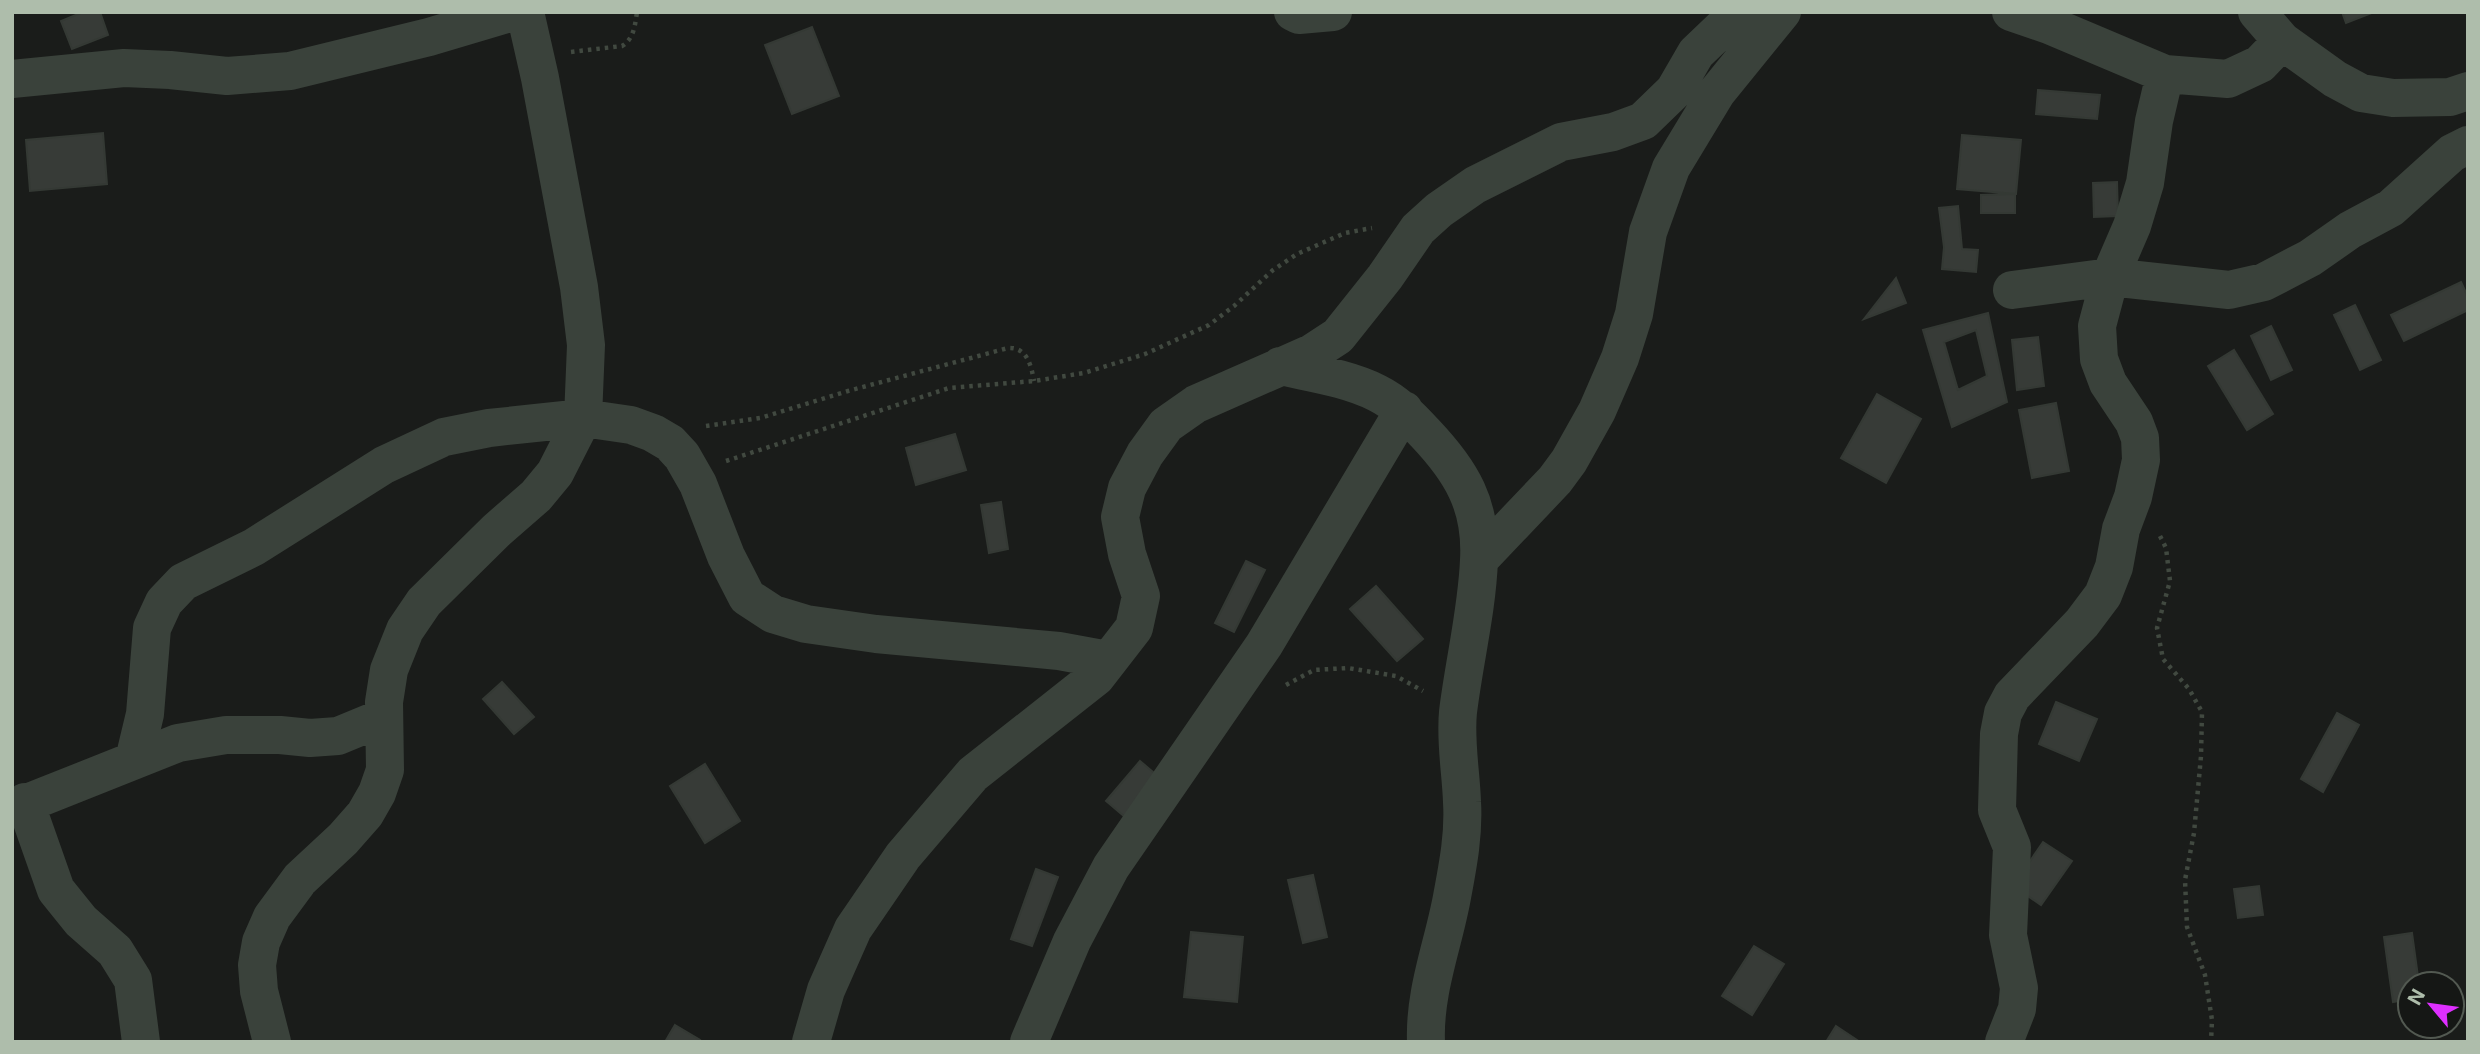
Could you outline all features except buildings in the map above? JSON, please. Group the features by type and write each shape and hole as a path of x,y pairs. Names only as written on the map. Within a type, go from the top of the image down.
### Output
{"street":[{"path":"12,79 124,68 228,76 290,71 429,37 513,12"},
{"path":"272,1042 259,991 257,965 261,942 272,917 300,879 343,839 365,814 377,793 385,770 384,702 389,670 405,630 424,602 497,530 536,496 555,473 583,418 586,345 579,287 525,12"},
{"path":"1293,12 1299,15 1333,12"},
{"path":"811,1042 827,990 853,929 903,856 973,774 1096,677 1134,628 1141,596 1127,554 1120,517 1127,488 1145,454 1166,425 1196,404 1312,353 1338,336 1385,277 1418,229 1475,186 1561,142 1613,132 1643,121 1674,91 1696,52 1739,12"},
{"path":"1479,559 1555,481 1597,411 1620,358 1630,325 1648,232 1671,168 1717,92 1782,12"},
{"path":"2011,12 2049,25 2165,74 2228,79 2260,64 2282,41"},
{"path":"2257,12 2282,41 2335,79 2361,93 2393,98 2450,97 2468,91"},
{"path":"2004,1042 2017,1009 2019,988 2008,935 2012,847 1997,810 1999,734 2003,713 2012,696 2082,623 2103,595 2115,567 2120,529 2133,497 2141,460 2140,438 2134,422 2108,383 2099,359 2097,326 2110,277 2132,226 2146,183 2154,121 2165,74"},
{"path":"2012,290 2110,277 2229,290 2264,282 2310,258 2350,230 2391,208 2462,158"},
{"path":"1280,366 1336,379 1375,392 1404,410 1443,452 1464,481 1477,517 1479,559 1458,716 1463,803 1462,839 1452,900 1432,972 1425,1017 1426,1042"},
{"path":"1029,1042 1072,941 1111,867 1264,645 1404,410"},
{"path":"134,760 145,714 152,628 164,603 183,582 254,547 384,465 444,437 489,428 583,418 631,425 653,433 676,450 692,472 726,556 747,597 773,614 806,624 876,634 1059,651 1108,660"},
{"path":"141,1042 133,980 115,951 81,921 55,890 19,806 178,743 226,735 280,734 310,738 338,736 384,717"}],"path":[{"path":"535,56 622,46 628,43 634,31 637,12"},
{"path":"692,472 949,388 1034,381 1084,373 1145,354 1209,325 1273,270 1297,254 1345,233 1433,216"},
{"path":"653,433 760,418 1008,348 1019,349 1025,354 1034,381"},
{"path":"2133,497 2154,523 2166,548 2170,581 2157,628 2163,659 2189,689 2202,712 2194,833 2185,880 2187,927 2205,975 2212,1020 2211,1042"},
{"path":"1279,688 1314,670 1348,668 1396,676 1458,716"}]}
